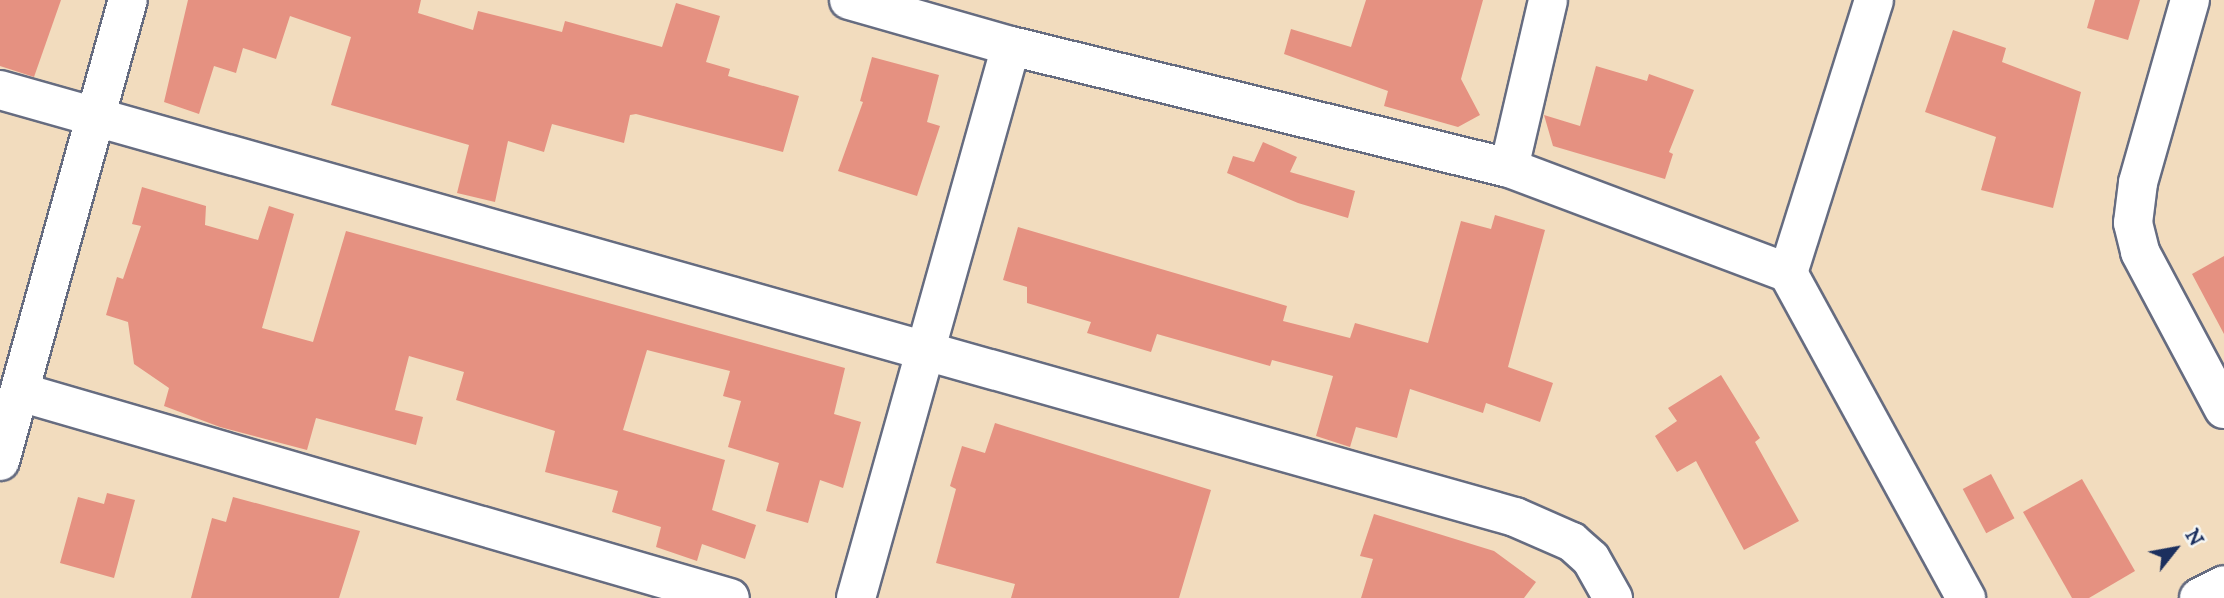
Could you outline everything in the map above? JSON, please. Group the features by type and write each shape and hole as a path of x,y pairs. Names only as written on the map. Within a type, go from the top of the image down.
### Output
{"street":[{"path":"0,461 128,0"},
{"path":"849,0 1010,46 1508,168 1788,273 1966,598"},
{"path":"1508,168 1548,0"},
{"path":"1788,273 1874,0"},
{"path":"2190,0 2138,183 2133,223 2140,252 2224,409"},
{"path":"856,598 1010,46"},
{"path":"0,90 923,354 1547,528 1591,559 1613,598"},
{"path":"20,392 730,598"},
{"path":"2199,598 2224,584"}],"building":[{"path":"0,0 61,0 34,77 0,66"},
{"path":"188,0 421,0 418,13 473,30 478,11 562,32 565,21 662,47 676,3 720,16 706,62 730,69 728,76 799,96 783,152 636,114 630,115 624,143 552,124 544,152 508,141 495,202 457,193 469,145 331,105 351,37 290,16 276,59 243,48 236,73 214,66 199,114 164,102"},
{"path":"1366,0 1483,0 1461,79 1480,115 1458,127 1384,106 1388,91 1284,54 1291,29 1351,47"},
{"path":"2095,0 2140,0 2128,40 2087,28"},
{"path":"1953,30 2006,48 2002,62 2081,92 2053,208 1981,190 1996,137 1925,112"},
{"path":"872,57 939,75 927,122 940,126 917,196 838,171 863,102 860,101"},
{"path":"1596,66 1647,81 1649,74 1694,90 1669,152 1673,154 1665,179 1553,146 1544,115 1580,126"},
{"path":"1263,142 1297,157 1290,172 1355,191 1348,218 1298,203 1227,173 1233,156 1254,162"},
{"path":"142,187 206,206 205,225 258,240 269,206 294,214 262,328 313,342 346,231 845,368 834,414 861,422 843,488 820,480 808,523 766,511 779,463 728,447 741,401 723,396 730,371 647,350 623,430 725,460 712,510 756,525 745,559 702,544 697,561 656,547 661,527 612,512 618,491 545,472 555,431 456,400 464,372 409,356 395,410 423,417 416,445 316,418 307,450 220,427 164,406 169,388 134,364 128,322 106,315 117,277 123,279 141,226 132,224"},
{"path":"1495,215 1545,230 1508,367 1553,383 1540,422 1486,403 1483,413 1410,389 1397,438 1356,427 1350,447 1316,436 1333,376 1272,360 1270,366 1157,334 1151,352 1087,333 1091,322 1027,303 1027,287 1003,280 1018,227 1287,306 1283,321 1350,338 1355,323 1428,343 1461,221 1491,229"},
{"path":"2224,256 2224,334 2192,274"},
{"path":"1721,375 1760,438 1755,442 1799,521 1744,550 1696,461 1677,472 1655,436 1677,421 1668,408"},
{"path":"995,423 1211,490 1179,598 1011,598 1015,584 936,563 956,489 950,486 962,446 985,453"},
{"path":"1991,474 2014,518 1986,533 1963,489"},
{"path":"2082,479 2135,571 2089,598 2072,598 2023,512"},
{"path":"107,493 135,500 114,578 60,563 78,497 104,504"},
{"path":"233,497 360,531 339,598 191,598 212,518 226,522"},
{"path":"1374,514 1494,551 1536,582 1524,598 1361,598 1373,559 1360,556"}]}
